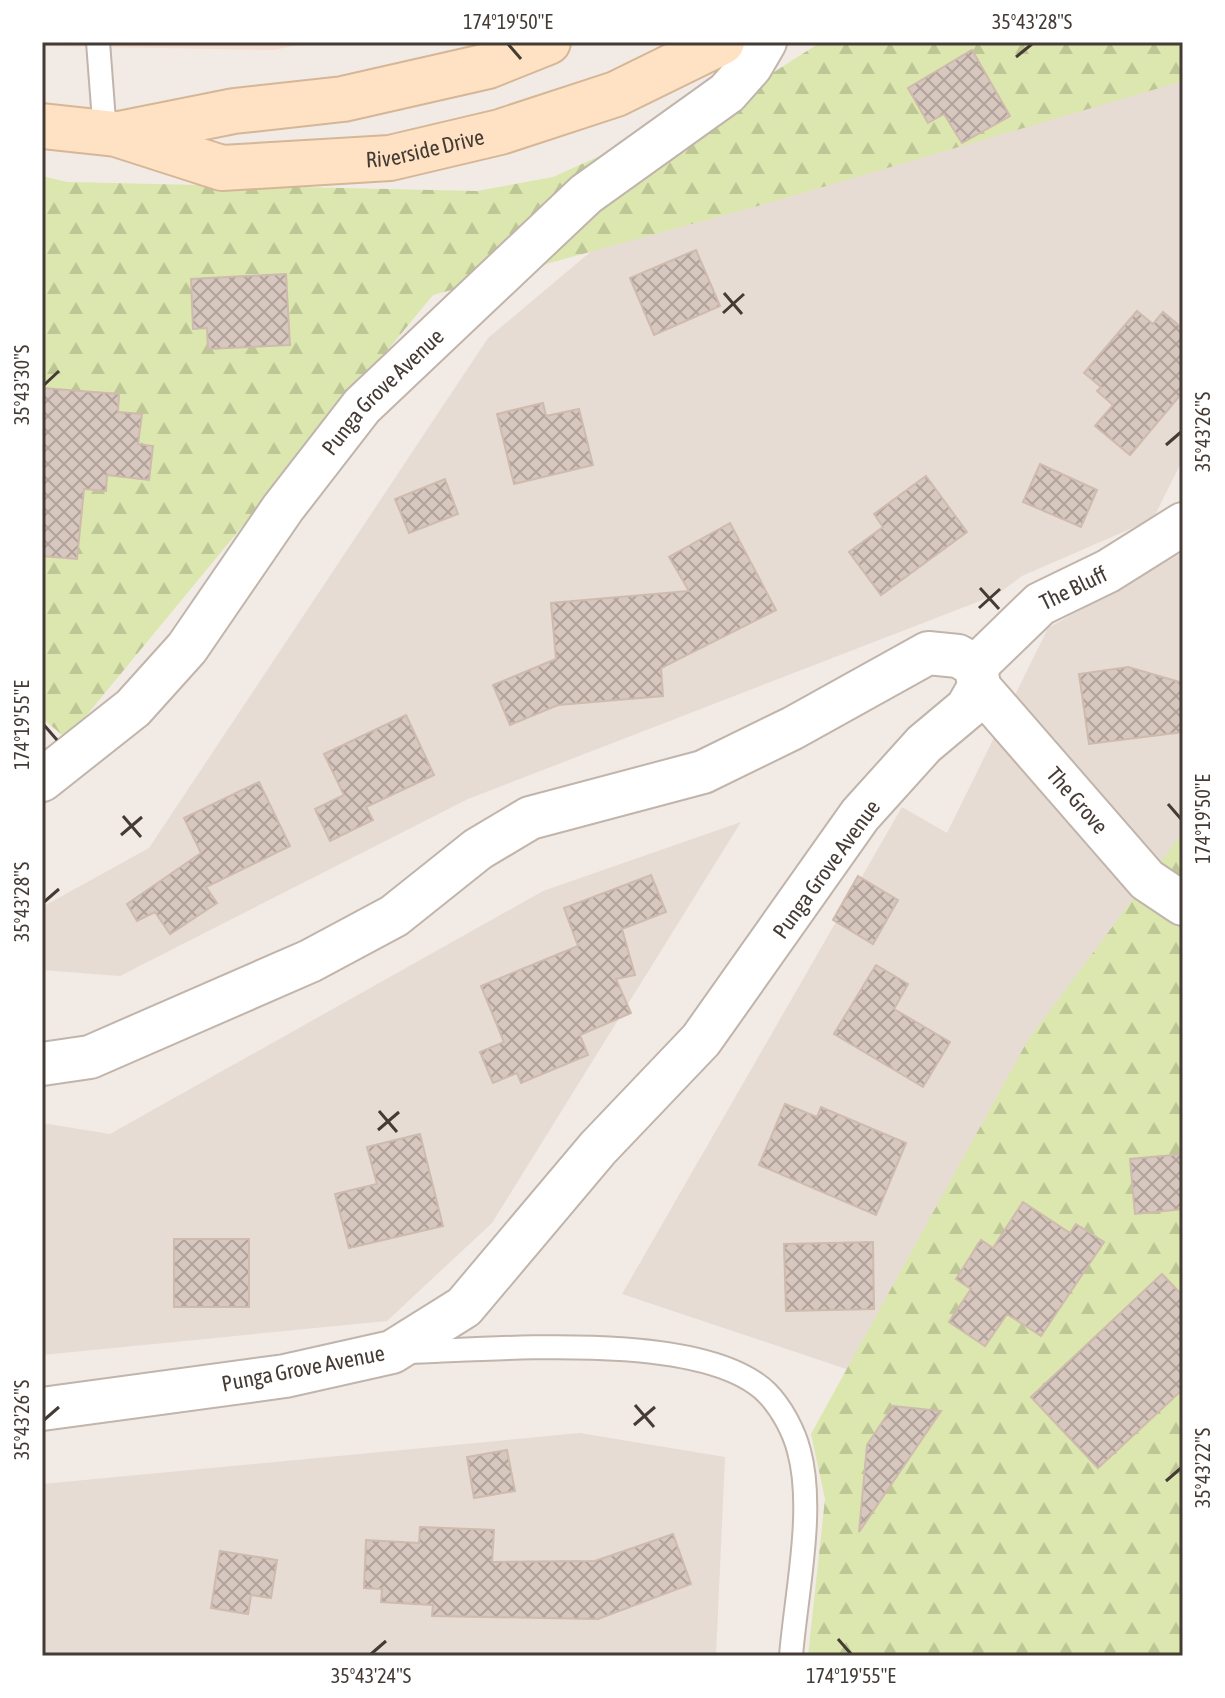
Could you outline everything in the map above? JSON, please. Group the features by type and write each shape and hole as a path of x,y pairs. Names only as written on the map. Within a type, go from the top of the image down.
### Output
{"main road":[{"name":"Riverside Drive","path":"111,134 234,111 343,99 488,66 548,42"},
{"name":"Riverside Drive","path":"42,126 111,134 222,168 390,158 500,132 616,94 722,42"}],"street":[{"name":"Punga Grove Avenue","path":"42,780 133,708 187,648 283,508 362,406 586,194 727,93 751,66 765,42"},
{"name":"The Bluff","path":"978,676 1040,604 1108,571 1183,524"},
{"path":"42,1064 90,1057 310,961 394,916 478,849 530,818 703,772 793,728 928,653 958,656 978,676"},
{"name":"Punga Grove Avenue","path":"42,1409 285,1376 392,1352 464,1307 598,1148 701,1040 860,815 924,744 967,708 978,676"},
{"name":"The Grove","path":"978,676 1147,880 1183,904"}],"lane":[{"path":"98,42 111,134"},
{"path":"392,1352 601,1348 683,1356 732,1371 766,1391 784,1416 799,1450 805,1497 791,1656"}],"shaded area":[{"path":"42,42 313,42 274,50 42,46"},
{"path":"1183,42 1183,459 1153,519 1022,576 998,594 468,799 120,976 42,970 42,907 149,848 488,338 794,81"},
{"path":"1183,552 1183,1656 864,1375 622,1294 902,807 947,833 1048,628"},
{"path":"741,822 492,1223 387,1321 42,1355 42,1123 110,1134 543,891"},
{"path":"580,1433 725,1457 716,1656 42,1656 42,1484"}],"green space":[{"path":"821,42 1183,42 1183,81 772,202 433,295 67,739 42,718 42,176 67,182 477,191 553,177 746,90"},
{"path":"1183,832 1183,1656 808,1656 825,1499 811,1434 1028,1040"}],"building":[{"path":"972,50 1010,116 962,143 944,114 928,123 908,88"},
{"path":"696,250 720,306 654,335 630,278"},
{"path":"286,274 290,345 208,349 207,328 193,329 191,279"},
{"path":"1137,311 1153,324 1163,312 1183,329 1183,392 1130,455 1095,426 1113,405 1097,391 1101,387 1084,373"},
{"path":"42,388 119,394 118,412 142,414 138,444 153,446 149,480 107,475 106,491 84,489 77,559 42,556"},
{"path":"543,403 546,416 579,409 593,465 514,484 497,414"},
{"path":"1040,464 1097,490 1081,527 1023,502"},
{"path":"926,476 967,532 881,595 849,552 883,527 874,514"},
{"path":"445,479 458,514 409,533 395,499"},
{"path":"730,523 776,610 661,668 663,696 558,705 510,725 493,685 556,659 551,603 689,591 669,557"},
{"path":"1128,667 1183,683 1183,732 1089,744 1079,674"},
{"path":"406,715 434,775 366,807 373,820 330,841 315,809 344,795 324,754"},
{"path":"259,782 290,846 206,887 217,903 170,934 155,912 137,921 127,904 201,853 184,818"},
{"path":"651,875 666,912 622,929 635,975 616,979 631,1013 580,1035 588,1055 521,1083 517,1073 493,1083 480,1052 504,1042 481,986 578,946 564,908"},
{"path":"858,876 898,900 873,944 833,920"},
{"path":"876,965 908,984 894,1009 950,1042 923,1087 834,1034"},
{"path":"785,1104 817,1117 821,1107 906,1143 876,1215 759,1165"},
{"path":"420,1134 443,1226 349,1248 335,1194 377,1184 367,1147"},
{"path":"1183,1154 1183,1209 1135,1214 1130,1159"},
{"path":"1023,1202 1070,1233 1076,1224 1104,1242 1041,1336 1007,1314 985,1346 949,1322 971,1289 956,1279 981,1240 993,1248"},
{"path":"174,1239 249,1239 249,1307 174,1307"},
{"path":"873,1242 874,1309 786,1311 784,1244"},
{"path":"1162,1274 1183,1296 1183,1389 1098,1468 1031,1397"},
{"path":"893,1406 941,1411 859,1532 867,1445"},
{"path":"507,1450 515,1491 474,1498 467,1457"},
{"path":"420,1527 494,1530 492,1562 595,1561 673,1534 691,1584 598,1619 432,1616 433,1605 381,1602 382,1589 364,1588 366,1540 419,1543"},
{"path":"220,1551 277,1560 271,1598 251,1595 248,1614 211,1608"}]}
